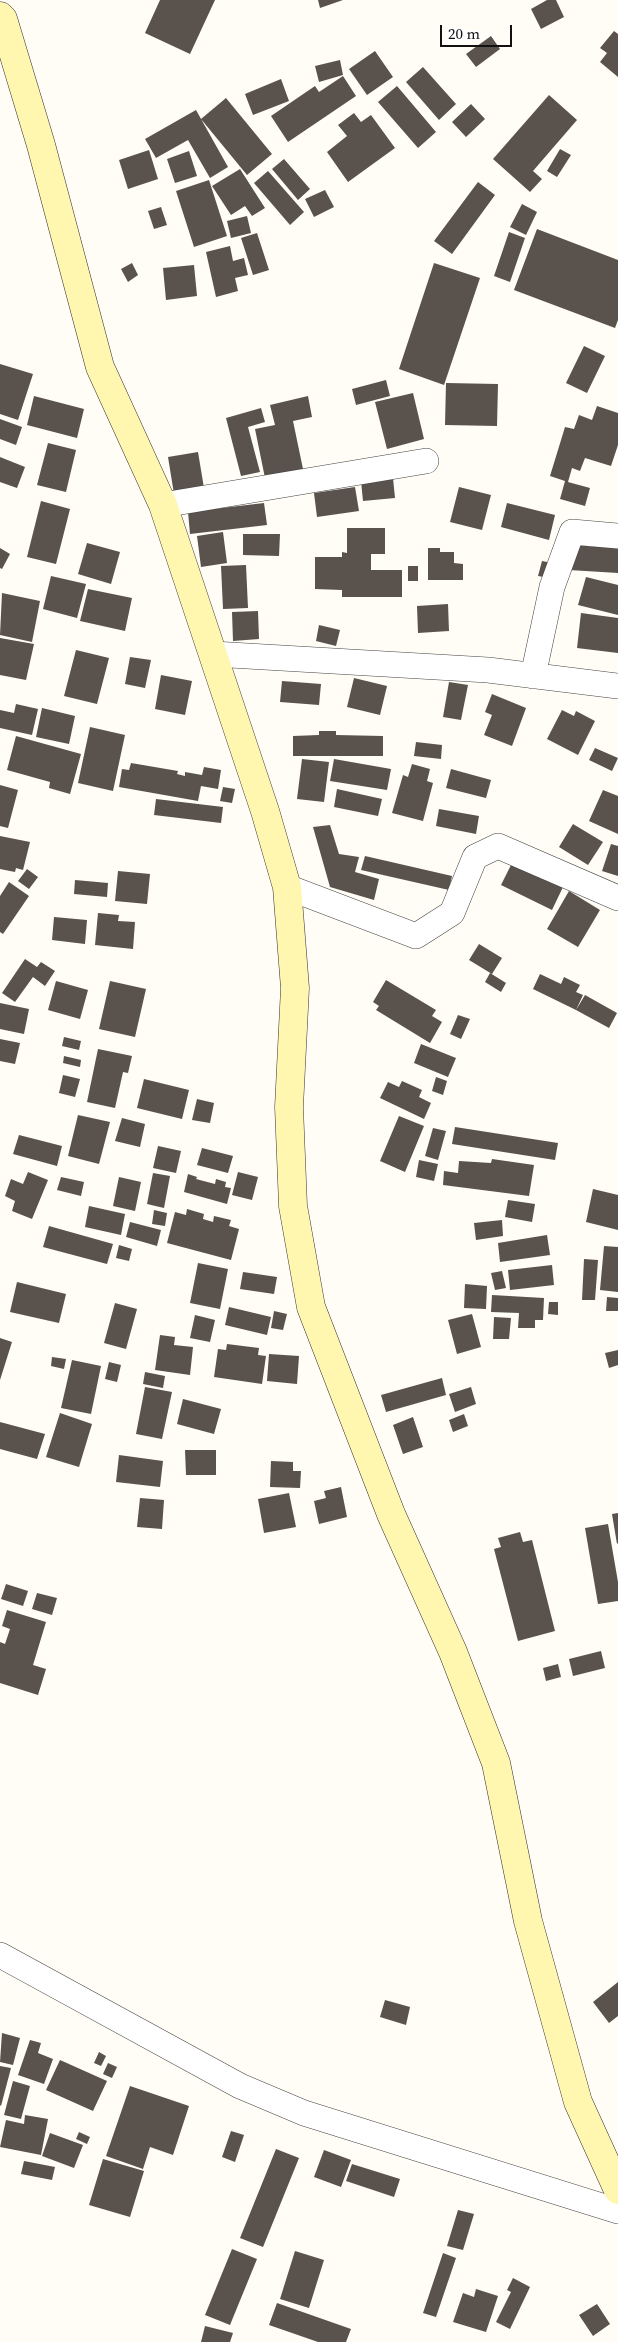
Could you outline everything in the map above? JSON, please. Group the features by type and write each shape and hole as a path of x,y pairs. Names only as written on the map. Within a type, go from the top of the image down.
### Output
{"street":[{"path":"1,19 41,146 100,367 163,505 265,811 286,887 295,988 289,1107 293,1206 311,1307 391,1514 453,1652 496,1763 528,1921 578,2102 618,2190"},
{"path":"163,505 426,461"},
{"path":"533,676 552,587 572,532 618,536"},
{"path":"213,654 488,670 618,686"},
{"path":"286,887 416,936 452,913 474,857 498,846 618,898"},
{"path":"0,1955 240,2086 294,2109 618,2211"}],"building":[{"path":"160,0 215,0 190,54 145,33"},
{"path":"318,0 343,0 320,8"},
{"path":"547,0 556,0 564,17 541,29 531,9"},
{"path":"614,31 618,34 618,77 600,62 607,53 600,48"},
{"path":"491,36 500,49 476,67 466,54"},
{"path":"375,51 393,77 367,95 349,69"},
{"path":"340,60 343,75 319,82 315,66"},
{"path":"423,67 456,104 439,120 406,82"},
{"path":"343,76 356,96 288,142 271,116 315,86 319,92"},
{"path":"281,79 289,101 253,115 245,94"},
{"path":"397,86 436,132 418,148 378,102"},
{"path":"549,95 577,120 533,171 542,179 530,192 493,159"},
{"path":"226,98 272,154 247,175 201,119"},
{"path":"471,104 485,119 466,137 452,122"},
{"path":"196,110 228,167 210,178 188,140 156,158 145,139"},
{"path":"354,113 361,122 371,115 395,148 348,182 327,152 347,136 338,125"},
{"path":"560,149 571,155 557,177 547,171"},
{"path":"149,150 158,179 128,189 119,160"},
{"path":"189,151 197,176 175,183 167,159"},
{"path":"284,159 310,189 298,200 272,169"},
{"path":"240,169 265,208 252,216 245,206 231,215 212,186"},
{"path":"268,171 304,212 290,225 254,183"},
{"path":"209,180 227,236 194,247 176,191"},
{"path":"478,182 495,195 452,254 434,241"},
{"path":"325,190 334,207 314,217 305,199"},
{"path":"522,204 537,212 526,235 510,227"},
{"path":"161,207 167,225 154,229 148,211"},
{"path":"247,216 251,233 231,238 227,221"},
{"path":"537,229 618,260 618,320 615,328 514,290"},
{"path":"509,232 525,238 510,282 494,276"},
{"path":"257,233 269,270 253,275 241,238"},
{"path":"230,246 233,261 244,258 248,275 235,278 238,291 216,297 206,252"},
{"path":"132,263 138,275 128,282 121,269"},
{"path":"434,263 480,278 444,385 399,369"},
{"path":"194,265 197,296 166,300 163,268"},
{"path":"584,346 605,356 587,393 566,383"},
{"path":"0,364 33,374 18,420 0,414"},
{"path":"386,380 390,396 356,405 352,389"},
{"path":"446,383 498,384 497,426 445,425"},
{"path":"413,393 424,439 387,449 375,402"},
{"path":"34,396 84,409 77,438 27,425"},
{"path":"308,396 312,417 293,421 303,469 265,478 255,429 275,425 270,405"},
{"path":"597,406 618,413 618,445 611,466 585,458 580,471 572,468 568,482 590,488 585,506 560,499 565,481 550,476 565,427 574,429 579,415 592,420"},
{"path":"261,408 265,422 248,427 260,472 241,476 226,418"},
{"path":"0,419 22,427 16,445 0,439"},
{"path":"48,443 76,450 66,492 37,485"},
{"path":"198,452 204,488 174,494 168,457"},
{"path":"0,457 25,467 17,488 0,482"},
{"path":"393,478 395,498 363,501 361,481"},
{"path":"355,487 359,511 317,517 314,493"},
{"path":"459,487 491,495 482,530 450,522"},
{"path":"41,501 70,509 56,564 27,557"},
{"path":"264,503 267,525 190,534 188,512"},
{"path":"507,503 555,515 549,540 501,527"},
{"path":"347,528 385,528 385,554 371,554 371,570 402,570 402,597 342,597 342,590 315,589 315,557 342,557 342,552 347,553"},
{"path":"223,532 227,563 201,567 197,536"},
{"path":"243,534 280,534 279,556 243,555"},
{"path":"87,543 120,552 111,584 78,574"},
{"path":"570,545 618,548 618,573 569,570"},
{"path":"0,548 10,554 2,569 0,568"},
{"path":"428,548 440,548 440,552 454,552 454,563 463,564 463,580 428,580"},
{"path":"542,561 552,563 549,578 538,576"},
{"path":"246,565 248,608 223,609 221,566"},
{"path":"408,566 418,566 418,581 408,581"},
{"path":"51,576 86,584 77,618 43,609"},
{"path":"586,577 618,585 618,615 578,605"},
{"path":"88,589 132,598 125,631 80,621"},
{"path":"2,593 40,601 32,642 0,635"},
{"path":"448,604 449,631 418,633 417,606"},
{"path":"258,611 259,639 233,641 232,612"},
{"path":"581,613 618,618 618,653 577,648"},
{"path":"319,625 340,630 336,646 316,641"},
{"path":"0,638 34,644 26,680 0,675"},
{"path":"76,650 109,658 97,704 64,696"},
{"path":"130,657 151,660 145,688 125,684"},
{"path":"161,675 192,681 185,715 155,709"},
{"path":"354,678 387,686 380,715 347,707"},
{"path":"282,681 321,684 319,705 280,702"},
{"path":"449,682 468,685 461,720 443,717"},
{"path":"492,694 526,708 512,746 484,735 492,715 485,712"},
{"path":"16,704 38,709 32,735 0,728 0,710 14,713"},
{"path":"42,708 75,716 69,744 36,737"},
{"path":"562,710 574,716 576,711 595,721 578,755 547,739"},
{"path":"90,727 125,735 113,791 78,783"},
{"path":"319,731 336,731 336,735 383,736 383,756 293,756 293,736 319,735"},
{"path":"16,736 81,754 70,794 49,788 50,782 7,770"},
{"path":"416,742 442,745 441,759 414,756"},
{"path":"595,748 618,758 612,771 589,760"},
{"path":"302,759 329,762 324,802 297,799"},
{"path":"334,759 391,769 387,790 330,781"},
{"path":"131,763 178,771 177,774 185,776 185,772 202,775 204,767 221,770 218,789 201,786 198,801 119,787 122,769 129,770"},
{"path":"412,764 430,769 427,781 433,783 423,821 392,813 403,775 408,777"},
{"path":"451,769 491,780 486,798 446,788"},
{"path":"0,785 18,790 8,828 0,826"},
{"path":"223,787 235,789 232,803 220,801"},
{"path":"337,789 382,799 378,816 334,807"},
{"path":"603,790 618,796 618,834 589,821"},
{"path":"156,799 223,807 221,823 154,815"},
{"path":"439,809 479,816 476,834 436,826"},
{"path":"573,824 603,842 588,865 559,847"},
{"path":"330,825 339,854 359,857 355,872 379,879 374,900 330,887 313,827"},
{"path":"0,836 30,842 23,870 16,868 15,872 0,869"},
{"path":"611,844 618,846 618,876 602,871"},
{"path":"365,856 452,876 449,890 361,870"},
{"path":"512,863 563,887 552,910 501,885"},
{"path":"27,869 38,877 29,889 18,881"},
{"path":"118,871 150,874 147,904 115,901"},
{"path":"75,880 108,883 107,897 74,894"},
{"path":"9,882 29,896 3,934 0,932 0,896"},
{"path":"569,891 600,910 578,947 547,929"},
{"path":"98,913 119,915 118,921 135,922 133,949 95,945"},
{"path":"54,917 87,920 85,944 52,940"},
{"path":"479,944 502,958 492,974 469,960"},
{"path":"25,959 37,967 41,962 55,971 45,986 33,977 15,1002 2,993"},
{"path":"490,973 506,983 501,992 485,982"},
{"path":"540,974 561,984 564,977 580,985 576,992 583,995 576,1010 533,989"},
{"path":"386,980 436,1010 432,1016 442,1022 430,1043 376,1010 379,1006 373,1002"},
{"path":"56,981 88,990 80,1019 48,1010"},
{"path":"110,981 146,989 135,1037 99,1029"},
{"path":"585,995 617,1013 609,1028 576,1010"},
{"path":"0,1003 29,1009 24,1034 0,1029"},
{"path":"458,1015 470,1019 461,1039 450,1034"},
{"path":"64,1037 81,1041 79,1050 62,1046"},
{"path":"0,1039 20,1043 15,1064 0,1061"},
{"path":"421,1044 456,1058 448,1077 414,1063"},
{"path":"98,1049 132,1056 128,1073 123,1072 115,1108 87,1102"},
{"path":"64,1056 81,1060 80,1067 63,1063"},
{"path":"63,1075 80,1079 75,1097 59,1093"},
{"path":"436,1077 447,1081 443,1095 432,1091"},
{"path":"144,1079 189,1090 182,1119 137,1108"},
{"path":"402,1081 422,1090 419,1097 431,1103 424,1119 380,1098 388,1082 399,1087"},
{"path":"197,1099 214,1103 210,1123 192,1120"},
{"path":"78,1115 110,1122 99,1164 68,1156"},
{"path":"399,1116 424,1126 405,1172 380,1161"},
{"path":"122,1118 145,1124 140,1147 115,1141"},
{"path":"455,1127 558,1143 555,1160 452,1144"},
{"path":"433,1128 446,1131 438,1160 425,1156"},
{"path":"19,1135 62,1146 57,1166 13,1154"},
{"path":"158,1146 181,1151 176,1173 153,1168"},
{"path":"202,1148 233,1156 228,1173 197,1165"},
{"path":"492,1159 534,1165 529,1196 443,1185 444,1171 458,1173 459,1161 491,1163"},
{"path":"419,1160 438,1164 434,1181 416,1177"},
{"path":"28,1172 48,1180 32,1219 12,1211 15,1201 5,1196 11,1179 23,1184"},
{"path":"238,1172 258,1177 252,1200 232,1195"},
{"path":"153,1173 170,1176 164,1208 147,1204"},
{"path":"188,1174 197,1177 196,1179 215,1184 216,1179 226,1182 225,1187 231,1188 227,1204 184,1192"},
{"path":"61,1177 84,1182 81,1196 57,1190"},
{"path":"119,1177 141,1182 135,1211 113,1206"},
{"path":"593,1189 618,1195 618,1230 586,1222"},
{"path":"508,1200 535,1204 532,1222 505,1217"},
{"path":"89,1206 125,1214 121,1235 85,1227"},
{"path":"187,1209 204,1214 203,1219 213,1222 214,1216 231,1220 229,1226 239,1229 231,1260 167,1243 175,1212 186,1215"},
{"path":"154,1210 167,1213 165,1226 152,1224"},
{"path":"502,1220 503,1236 476,1240 474,1223"},
{"path":"130,1222 161,1230 157,1246 126,1237"},
{"path":"49,1226 113,1244 107,1264 43,1247"},
{"path":"547,1235 550,1255 500,1262 498,1243"},
{"path":"119,1245 132,1249 129,1261 116,1258"},
{"path":"604,1246 618,1247 618,1292 600,1290"},
{"path":"584,1259 598,1260 595,1300 582,1300"},
{"path":"198,1263 228,1269 220,1309 190,1303"},
{"path":"552,1265 554,1285 510,1290 508,1270"},
{"path":"502,1271 506,1288 495,1290 491,1273"},
{"path":"243,1272 277,1277 274,1294 240,1289"},
{"path":"17,1282 66,1294 59,1323 10,1312"},
{"path":"465,1284 487,1286 486,1309 464,1308"},
{"path":"492,1295 544,1298 543,1320 535,1320 535,1328 518,1328 519,1313 491,1312"},
{"path":"607,1297 618,1298 618,1311 606,1311"},
{"path":"549,1302 558,1302 558,1315 548,1314"},
{"path":"115,1303 137,1309 126,1349 104,1343"},
{"path":"229,1307 271,1317 267,1335 225,1325"},
{"path":"274,1311 287,1314 283,1330 271,1328"},
{"path":"472,1314 481,1347 457,1354 448,1320"},
{"path":"195,1315 215,1320 210,1342 190,1338"},
{"path":"494,1317 511,1318 509,1339 493,1339"},
{"path":"160,1335 175,1337 174,1345 193,1347 190,1375 155,1370"},
{"path":"0,1338 12,1342 0,1380"},
{"path":"227,1344 259,1348 258,1355 266,1356 262,1384 214,1377 218,1349 226,1350"},
{"path":"618,1350 618,1365 609,1368 605,1353"},
{"path":"269,1354 299,1356 297,1384 267,1381"},
{"path":"52,1357 66,1359 64,1369 51,1366"},
{"path":"72,1360 101,1366 91,1414 61,1408"},
{"path":"109,1362 121,1365 117,1382 105,1379"},
{"path":"145,1372 165,1376 163,1388 143,1384"},
{"path":"442,1378 446,1395 386,1412 381,1395"},
{"path":"145,1387 172,1392 162,1439 136,1434"},
{"path":"471,1387 476,1404 455,1412 449,1394"},
{"path":"183,1399 221,1409 214,1434 177,1424"},
{"path":"60,1413 92,1424 79,1467 46,1457"},
{"path":"464,1414 468,1426 453,1432 449,1420"},
{"path":"413,1417 423,1447 403,1454 393,1425"},
{"path":"0,1422 45,1434 37,1459 0,1449"},
{"path":"185,1450 216,1450 216,1475 186,1475"},
{"path":"119,1455 163,1461 160,1487 116,1482"},
{"path":"271,1461 293,1462 293,1471 301,1471 300,1488 270,1487"},
{"path":"341,1487 347,1517 319,1524 314,1501 326,1498 324,1491"},
{"path":"289,1493 296,1527 264,1533 258,1499"},
{"path":"140,1498 164,1500 162,1529 137,1527"},
{"path":"618,1513 618,1543 617,1544 612,1514"},
{"path":"608,1524 618,1582 618,1601 598,1604 585,1528"},
{"path":"520,1532 523,1542 532,1540 555,1631 518,1641 494,1549 501,1547 498,1538"},
{"path":"6,1584 28,1591 23,1606 1,1599"},
{"path":"37,1593 57,1598 52,1615 32,1609"},
{"path":"7,1610 46,1622 33,1665 46,1669 38,1695 0,1683 0,1642 5,1644 10,1629 2,1626"},
{"path":"601,1651 605,1668 573,1676 569,1659"},
{"path":"558,1664 561,1677 546,1681 543,1668"},
{"path":"618,1982 618,2016 609,2023 593,2002"},
{"path":"385,2000 410,2007 406,2025 380,2017"},
{"path":"2,2033 20,2038 13,2065 0,2062"},
{"path":"30,2040 41,2043 38,2053 53,2059 44,2084 18,2075"},
{"path":"99,2052 106,2056 101,2066 94,2063"},
{"path":"60,2060 107,2081 93,2111 46,2090"},
{"path":"108,2063 117,2067 112,2078 103,2074"},
{"path":"0,2066 11,2068 1,2106 0,2105"},
{"path":"13,2081 30,2086 21,2119 4,2115"},
{"path":"130,2086 189,2106 173,2155 150,2147 143,2169 106,2156"},
{"path":"25,2115 48,2119 41,2155 0,2147 6,2120 24,2124"},
{"path":"231,2131 244,2135 235,2162 222,2157"},
{"path":"79,2132 90,2137 87,2144 76,2139"},
{"path":"50,2133 83,2145 74,2168 42,2156"},
{"path":"276,2149 299,2158 263,2247 240,2238"},
{"path":"324,2150 351,2160 341,2187 314,2177"},
{"path":"103,2159 144,2171 130,2217 89,2205"},
{"path":"24,2161 55,2167 52,2180 21,2174"},
{"path":"352,2164 400,2179 394,2197 346,2181"},
{"path":"458,2210 474,2214 463,2250 447,2246"},
{"path":"232,2249 257,2259 230,2325 205,2315"},
{"path":"295,2251 324,2260 309,2308 280,2299"},
{"path":"443,2253 456,2258 436,2317 423,2313"},
{"path":"513,2278 530,2287 510,2329 496,2322 511,2292 507,2290"},
{"path":"476,2289 498,2296 486,2332 453,2322 463,2293 474,2297"},
{"path":"277,2303 351,2329 346,2342 318,2342 269,2325"},
{"path":"597,2304 610,2324 593,2336 579,2315"},
{"path":"205,2326 233,2333 230,2342 201,2342"}]}
